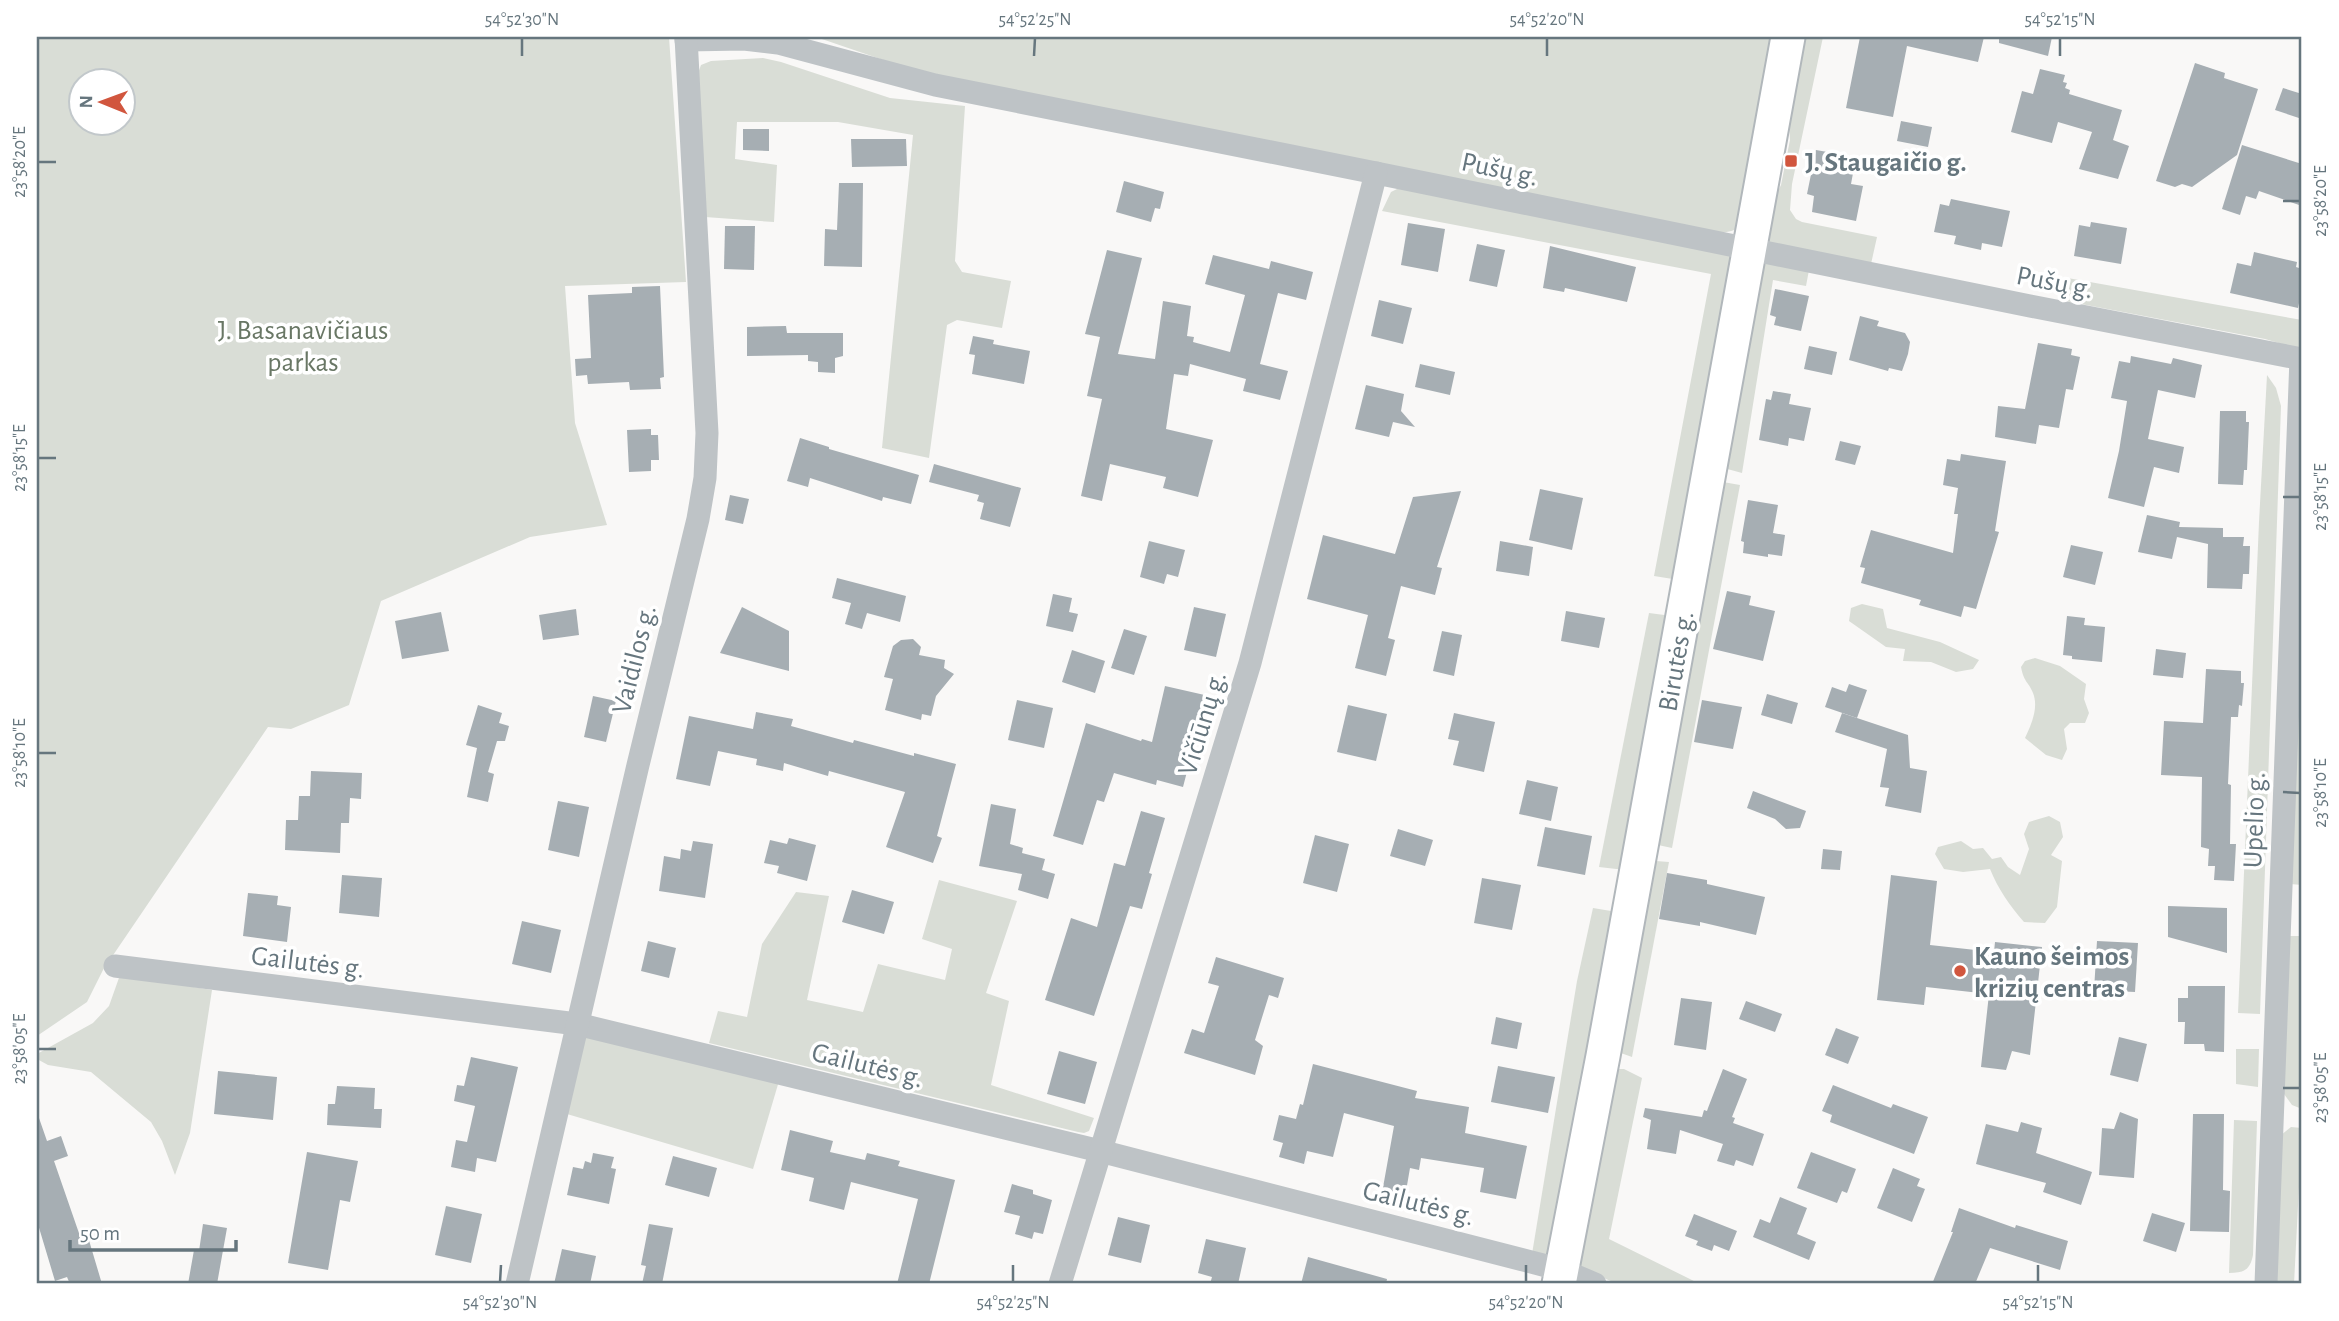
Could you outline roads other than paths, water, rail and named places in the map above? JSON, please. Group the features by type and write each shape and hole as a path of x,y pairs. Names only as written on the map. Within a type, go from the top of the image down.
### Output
{"street":[{"name":"Birutės g.","path":"1561,1277 1788,37"},
{"name":"Pušų g.","path":"686,38 744,38 778,43 934,85 2302,359"},
{"name":"Vaidilos g.","path":"517,1284 698,519 705,478 707,433 686,38"},
{"name":"Vičiūnų g.","path":"1060,1284 1250,663 1376,173"},
{"name":"Upelio g.","path":"2266,1284 2302,359"},
{"name":"Gailutės g.","path":"115,965 577,1024 1101,1151 1595,1284"}],"place":[{"name":"J. Staugaičio g.","path":"1791,161"},
{"name":"Kauno šeimos krizių centras","path":"1960,971"}],"park label":[{"name":"J. Basanavičiaus parkas","path":"303,345"}]}
